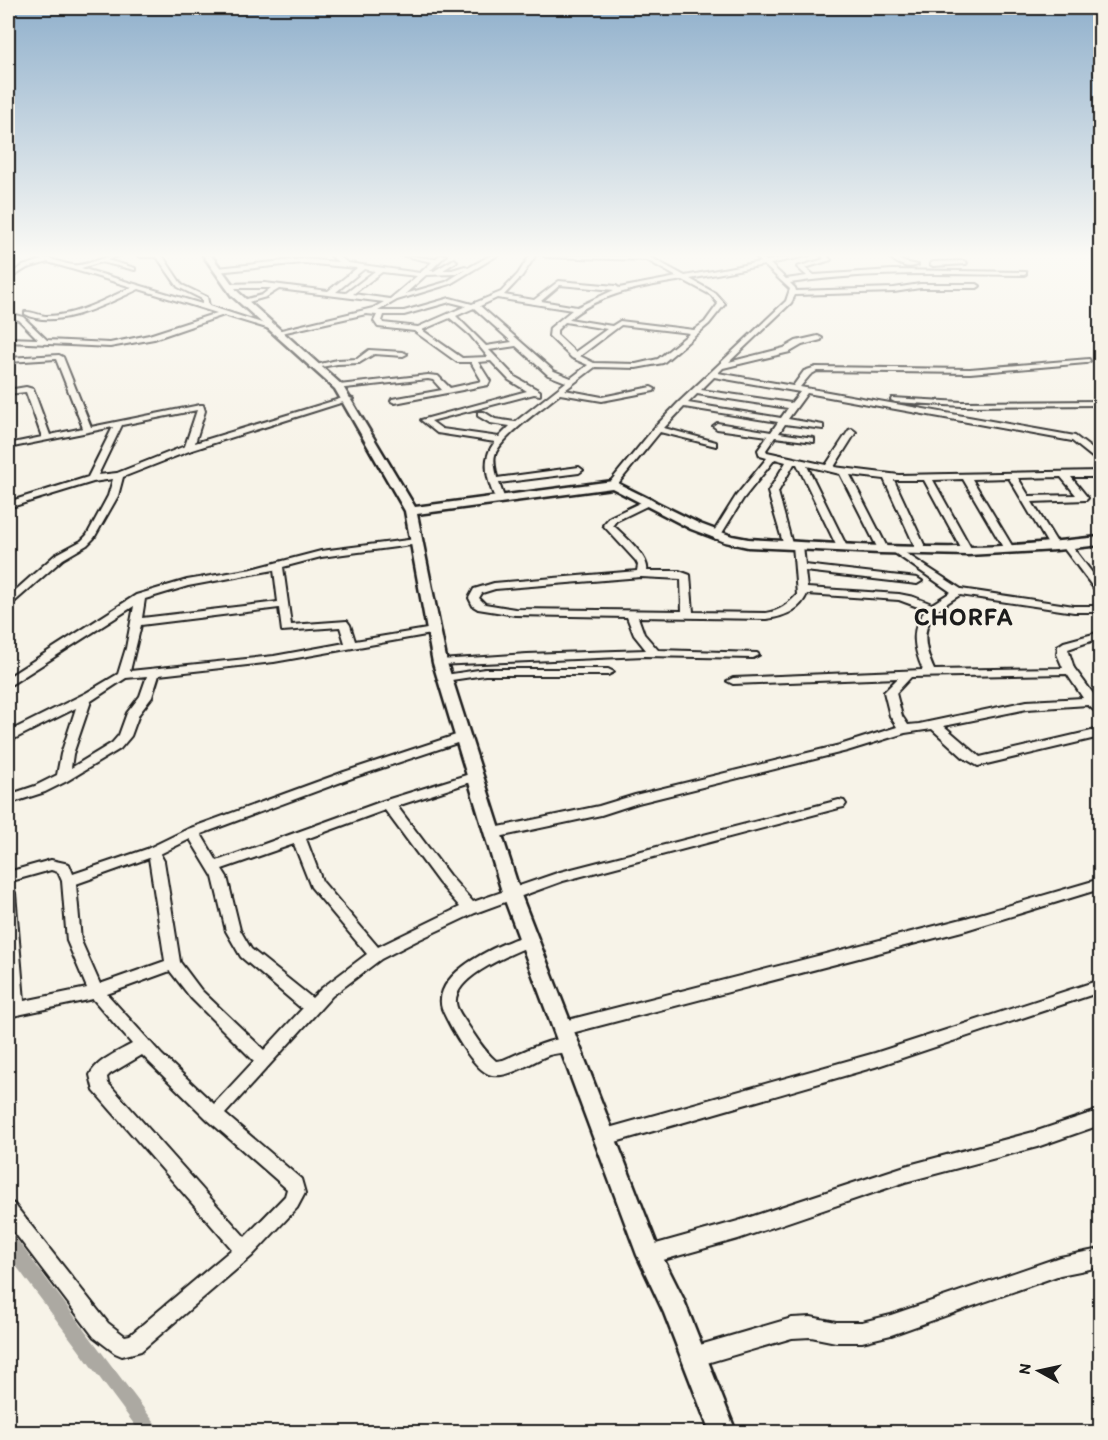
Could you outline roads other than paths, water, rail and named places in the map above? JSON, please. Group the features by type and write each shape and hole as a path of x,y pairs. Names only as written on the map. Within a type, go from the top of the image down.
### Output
{"main road":[{"path":"267,322 344,393 402,492 411,512 442,670 512,895 650,1255 674,1307 723,1432"},
{"path":"411,512 613,484 716,536 748,543 922,551 1067,546 1101,541"}],"street":[{"path":"25,322 44,341"},
{"path":"8,340 111,345 151,337 199,322"},
{"path":"251,322 275,330 318,322"},
{"path":"379,322 381,325 417,329 433,322"},
{"path":"458,322 522,386 552,398"},
{"path":"493,322 557,377 572,381"},
{"path":"561,322 553,330 553,336 575,356 593,365 636,366 660,361 697,332 706,322"},
{"path":"576,322 612,328"},
{"path":"575,356 612,328 626,322"},
{"path":"628,322 697,332"},
{"path":"613,484 658,429 682,404 769,322"},
{"path":"417,329 418,333 461,360 495,359"},
{"path":"721,366 787,350 799,343 818,338"},
{"path":"8,359 29,341"},
{"path":"485,348 519,344"},
{"path":"316,366 358,361 372,352 403,354"},
{"path":"8,359 59,357 88,429"},
{"path":"395,402 485,383 474,361"},
{"path":"1086,361 970,372 816,369 807,373 792,406 761,452 772,457 844,472 888,477 967,478 1101,474"},
{"path":"500,500 494,481 491,453 499,440 593,365"},
{"path":"712,374 1065,437 1085,444 1101,445"},
{"path":"8,505 92,479 119,475 344,393 431,377 448,391"},
{"path":"8,392 26,389 30,391 46,437"},
{"path":"560,392 602,399 651,389"},
{"path":"695,391 792,406"},
{"path":"499,440 440,431 425,420 534,392"},
{"path":"855,399 983,405 1026,402 1070,405 1083,402 1101,403"},
{"path":"682,404 820,427"},
{"path":"8,446 200,407 201,411 189,448"},
{"path":"481,414 493,421 518,425"},
{"path":"92,479 118,423"},
{"path":"717,426 811,440"},
{"path":"658,429 713,444"},
{"path":"828,468 852,432"},
{"path":"1085,444 1101,459"},
{"path":"716,536 739,498 772,457"},
{"path":"688,616 686,577 680,574 641,574 494,586 478,591 474,598 482,607 515,612 632,616 688,616 755,616 780,614 797,603 803,591 800,567 773,492 791,461"},
{"path":"801,463 842,547"},
{"path":"494,481 579,470"},
{"path":"844,472 883,549"},
{"path":"8,602 59,557 84,543 91,536 110,502 119,475"},
{"path":"1026,499 1083,498 1064,475"},
{"path":"888,477 922,551"},
{"path":"1013,477 1054,546"},
{"path":"927,478 967,550"},
{"path":"967,478 1009,549"},
{"path":"641,574 643,565 641,560 608,525 613,519 650,501"},
{"path":"8,682 140,597 187,583 253,572 321,554 416,542"},
{"path":"1067,546 1101,589"},
{"path":"896,550 958,592 1074,609 1101,609"},
{"path":"278,565 286,629 343,623 351,646"},
{"path":"800,567 917,581"},
{"path":"803,591 910,599 934,609"},
{"path":"930,673 920,646 918,629 943,600 958,592"},
{"path":"8,736 117,681 123,675 137,622 140,597"},
{"path":"137,622 284,604"},
{"path":"632,616 639,635 656,654"},
{"path":"123,675 274,659 433,631"},
{"path":"1096,705 1061,653 1062,648 1068,644 1097,636"},
{"path":"442,670 527,657 656,654 753,655"},
{"path":"442,670 608,672"},
{"path":"8,800 63,778 95,762 121,741 126,735 129,720 146,697 154,671"},
{"path":"733,681 930,673 1071,671"},
{"path":"904,729 896,716 890,692 908,675"},
{"path":"63,778 67,754 86,697"},
{"path":"494,833 601,810 843,748 904,729 935,725 1027,705 1096,705"},
{"path":"935,725 978,762 1101,733"},
{"path":"69,881 152,852 193,832 348,775 462,737"},
{"path":"214,867 388,804 476,776"},
{"path":"388,804 444,879 470,909"},
{"path":"214,1115 265,1061 311,1007 352,971 376,956 470,909 560,877 839,804"},
{"path":"193,832 220,877 232,931 246,953 311,1007"},
{"path":"299,838 316,883 376,956"},
{"path":"152,852 157,861 173,964 196,994 265,1061"},
{"path":"8,877 51,865 64,868 69,881 74,941 96,992 143,1046 214,1115 295,1185 296,1193 291,1202 245,1250 134,1344 122,1347 101,1330 8,1210"},
{"path":"529,940 458,978 452,984 448,995 447,1002 451,1011 471,1045 493,1068 504,1067 547,1049 567,1036 1101,884"},
{"path":"8,893 12,1010 96,992 173,964"},
{"path":"605,1137 875,1060 1101,986"},
{"path":"143,1046 104,1069 97,1081 245,1250"},
{"path":"650,1255 738,1230 905,1174 1037,1139 1101,1118"},
{"path":"693,1357 792,1328 811,1327 836,1332 862,1332 891,1326 1060,1266 1101,1258"}],"waterway":[{"path":"8,1242 151,1432"}],"district":[{"name":"CHORFA","path":"964,616"}]}
